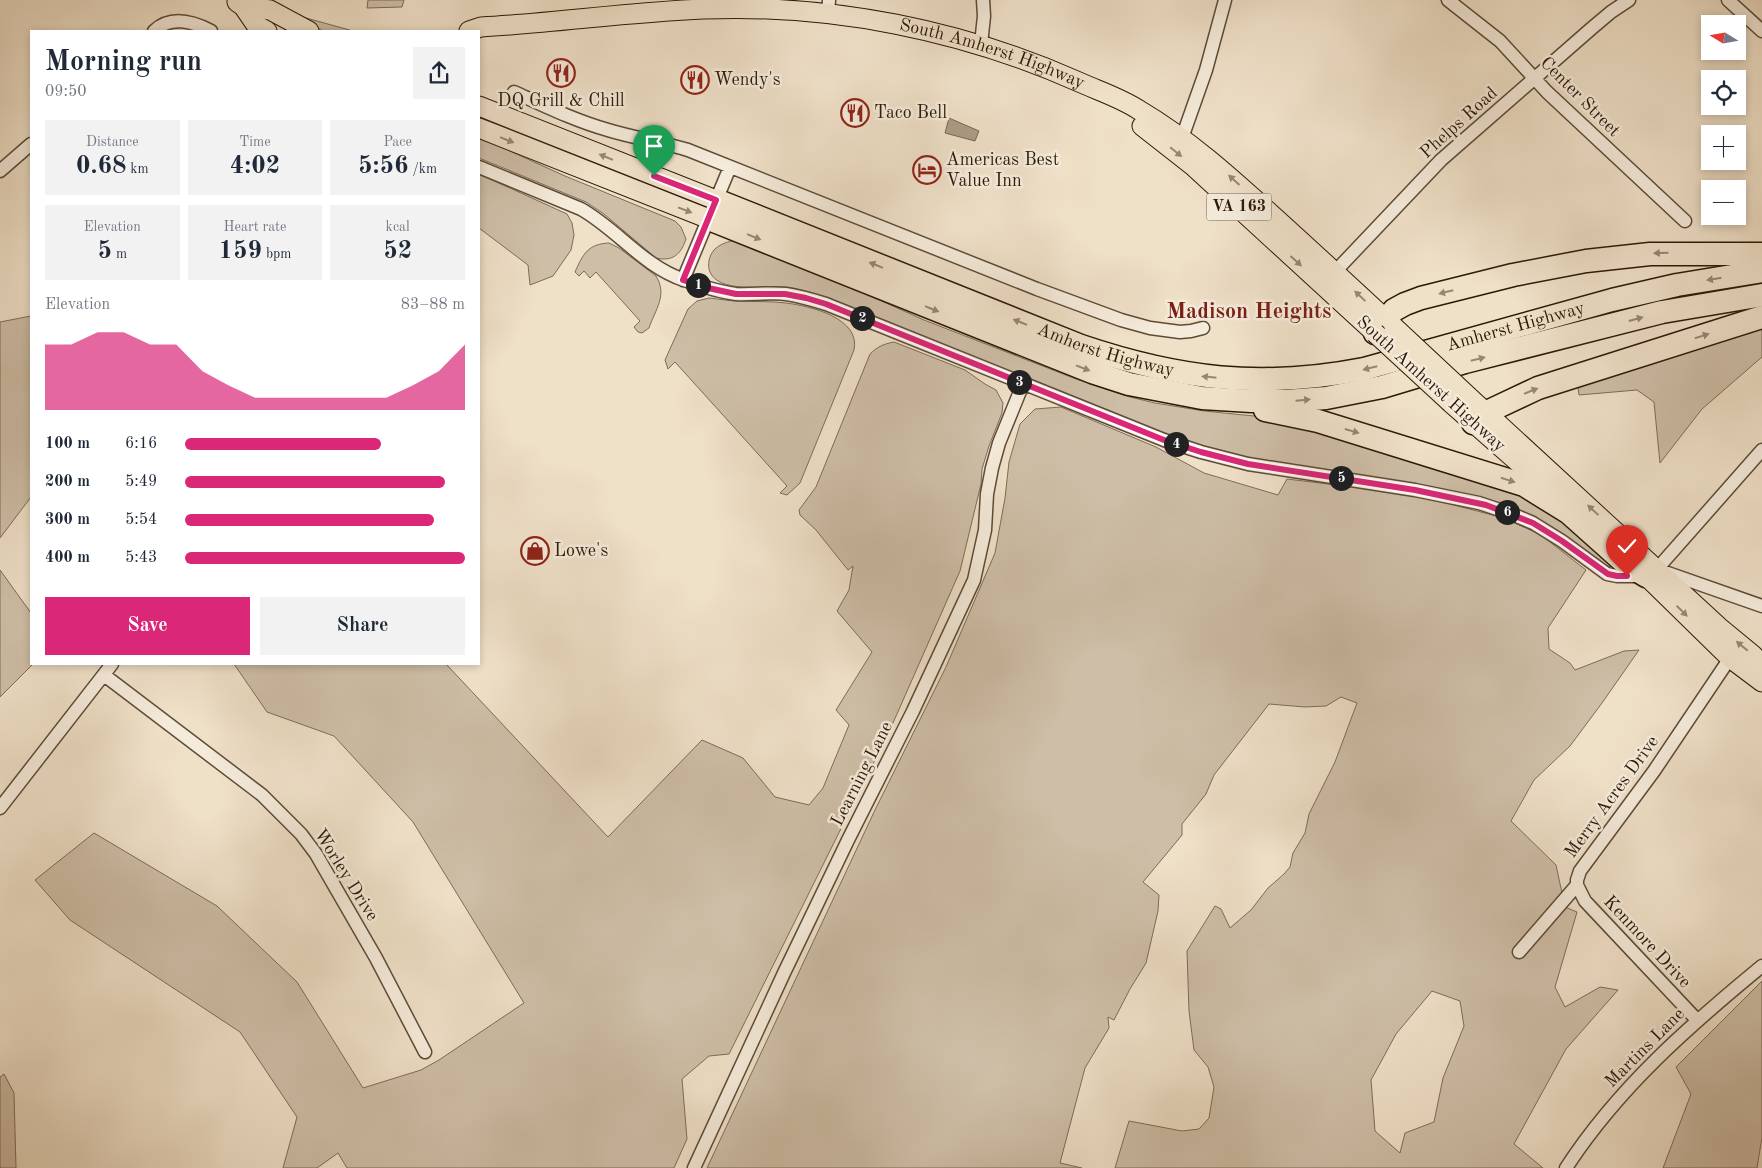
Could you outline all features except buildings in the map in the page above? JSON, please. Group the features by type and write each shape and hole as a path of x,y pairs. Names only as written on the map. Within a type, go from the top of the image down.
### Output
{"highway":[{"name":"Amherst Highway","path":"712,209 1080,346 1155,368 1193,376 1224,379 1295,379 1356,371 1612,300 1677,285 1762,272"},
{"name":"Amherst Highway","path":"712,209 970,324 1092,372 1129,384 1202,398 1286,401 1326,398 1382,387 1465,362 1662,312 1762,296"},
{"path":"1385,326 1394,310 1421,298 1513,275 1586,261 1650,254 1762,254"},
{"path":"1480,418 1538,388 1762,317"},
{"path":"1202,398 1318,421 1524,485 1569,513 1626,563 1652,573"}],"main road":[{"path":"242,2 256,25 265,30"},
{"path":"242,2 270,10 307,30"},
{"name":"South Amherst Highway","path":"470,30 481,27 689,5 768,9 829,7 981,44 1025,59 1138,109 1182,138 1220,168 1328,278"},
{"name":"South Amherst Highway","path":"1096,90 1193,166 1469,397 1480,418"},
{"name":"Amherst Highway","path":"480,106 712,209"},
{"name":"Amherst Highway","path":"480,128 712,209"},
{"name":"South Amherst Highway","path":"1385,326 1450,403 1480,418 1652,573 1753,655 1762,668"},
{"name":"South Amherst Highway","path":"1652,573 1730,658 1762,682"}],"street":[{"path":"981,44 984,16 983,0"},
{"path":"1182,138 1203,79 1225,0"},
{"name":"Center Street","path":"1448,0 1500,41 1535,79 1685,221"},
{"name":"Phelps Road","path":"1328,278 1441,160 1605,17 1629,0"},
{"path":"1728,0 1762,32"},
{"path":"156,30 165,24 179,20 208,30"},
{"path":"514,92 591,125 688,150 1052,295 1121,320 1150,328 1180,332 1191,332 1202,328"},
{"path":"0,171 30,145"},
{"path":"480,167 581,209 603,223 640,256 661,270 683,280 736,294 785,294 826,304 1164,440 1201,452 1248,464 1415,490 1486,505 1533,523 1608,574 1617,576 1652,573 1762,606"},
{"path":"683,280 730,167"},
{"name":"Learning Lane","path":"694,1168 780,982 926,684 974,580 983,539 987,494 992,468 999,443 1023,384"},
{"path":"1652,573 1762,450"},
{"name":"Merry Acres Drive","path":"1519,952 1577,885 1580,871 1654,771 1730,658"},
{"path":"0,808 111,665"},
{"name":"Worley Drive","path":"104,675 262,795 301,834 316,854 376,958 425,1052"},
{"name":"Kenmore Drive","path":"1577,885 1585,901 1696,1020"},
{"name":"Martins Lane","path":"1566,1168 1597,1124 1631,1085 1696,1020 1762,966"}],"shaded area":[{"path":"368,0 404,0 402,7 367,8"},
{"path":"299,16 349,30 321,30 302,20"},
{"path":"949,118 979,131 975,141 945,133"},
{"path":"480,137 565,176 675,221 681,227 686,239 682,249 672,258 656,258 604,214 586,202 480,158"},
{"path":"480,174 567,214 572,223 574,235 571,250 553,276 530,285 528,265 480,229"},
{"path":"735,240 817,272 924,320 1076,379 1130,397 1204,411 1294,420 1548,505 1613,567 1606,566 1525,514 1270,464 1181,441 812,293 782,287 742,287 722,283 715,279 710,272 710,258 714,250 719,246"},
{"path":"609,243 619,248 656,276 659,283 661,296 659,302 649,328 642,333 638,332 634,327 640,321 596,272 590,278 584,271 579,276 575,272 587,251 596,245"},
{"path":"709,298 732,301 780,302 808,307 842,322 850,330 854,339 854,350 800,483 787,495 780,493 787,486 675,362 668,369 665,360 688,309 697,301"},
{"path":"30,316 30,498 0,538 0,322"},
{"path":"1762,325 1762,357 1702,409 1660,463 1654,402 1637,390 1579,395 1578,387 1711,345"},
{"path":"894,342 965,370 996,390 1003,403 1002,413 982,469 981,484 960,571 889,732 729,1054 709,1056 682,1079 687,1139 674,1168 347,1168 338,1153 317,1168 283,1168 297,1117 240,1032 70,920 35,880 94,833 217,906 297,982 363,1088 421,1070 439,1060 524,1003 413,822 334,736 267,712 235,665 447,665 608,837 702,740 743,758 775,797 809,805 823,788 849,725 836,710 872,652 837,611 849,590 853,566 848,570 816,530 800,515 799,510 816,487 870,354 880,346"},
{"path":"1061,407 1156,447 1204,473 1278,495 1287,479 1431,499 1504,518 1541,535 1586,570 1548,628 1549,649 1570,663 1575,670 1624,651 1639,650 1570,746 1534,780 1511,821 1556,865 1565,907 1577,912 1555,987 1565,1007 1600,987 1618,990 1566,1049 1514,1144 1543,1168 1115,1168 1129,1121 1182,1131 1199,1129 1209,1118 1214,1087 1208,1067 1194,1050 1189,1011 1187,951 1215,906 1221,909 1230,928 1251,910 1268,888 1290,867 1293,853 1305,833 1309,814 1335,762 1357,703 1341,697 1326,706 1305,707 1269,704 1214,775 1206,794 1182,824 1182,835 1143,882 1159,895 1158,911 1146,963 1114,1020 1108,1017 1109,1028 1085,1068 1060,1163 1082,1168 707,1168 875,810 946,667 995,553 1005,498 1009,462 1020,424 1035,409","holes":["1432,991 1460,1001 1464,1026 1443,1078 1434,1122 1405,1133 1400,1153 1375,1131 1371,1080 1396,1034"]},
{"path":"0,570 30,612 30,665 32,665 0,697"},
{"path":"1762,981 1762,1137 1757,1168 1663,1168 1691,1094 1676,1067"},
{"path":"4,1074 14,1093 16,1168 0,1168 0,1077"}],"place":[{"name":"DQ Grill & Chill","path":"561,73"},
{"name":"Wendy's","path":"695,80"},
{"name":"Taco Bell","path":"855,113"},
{"name":"Americas Best Value Inn","path":"927,170"},
{"name":"Lowe's","path":"535,551"}],"district":[{"name":"Madison Heights","path":"1249,312"}],"route":[{"path":"654,176 716,200 683,280 736,294 785,294 826,304 1164,440 1201,452 1290,472 1356,480 1486,505 1533,523 1608,574 1627,576"}]}
